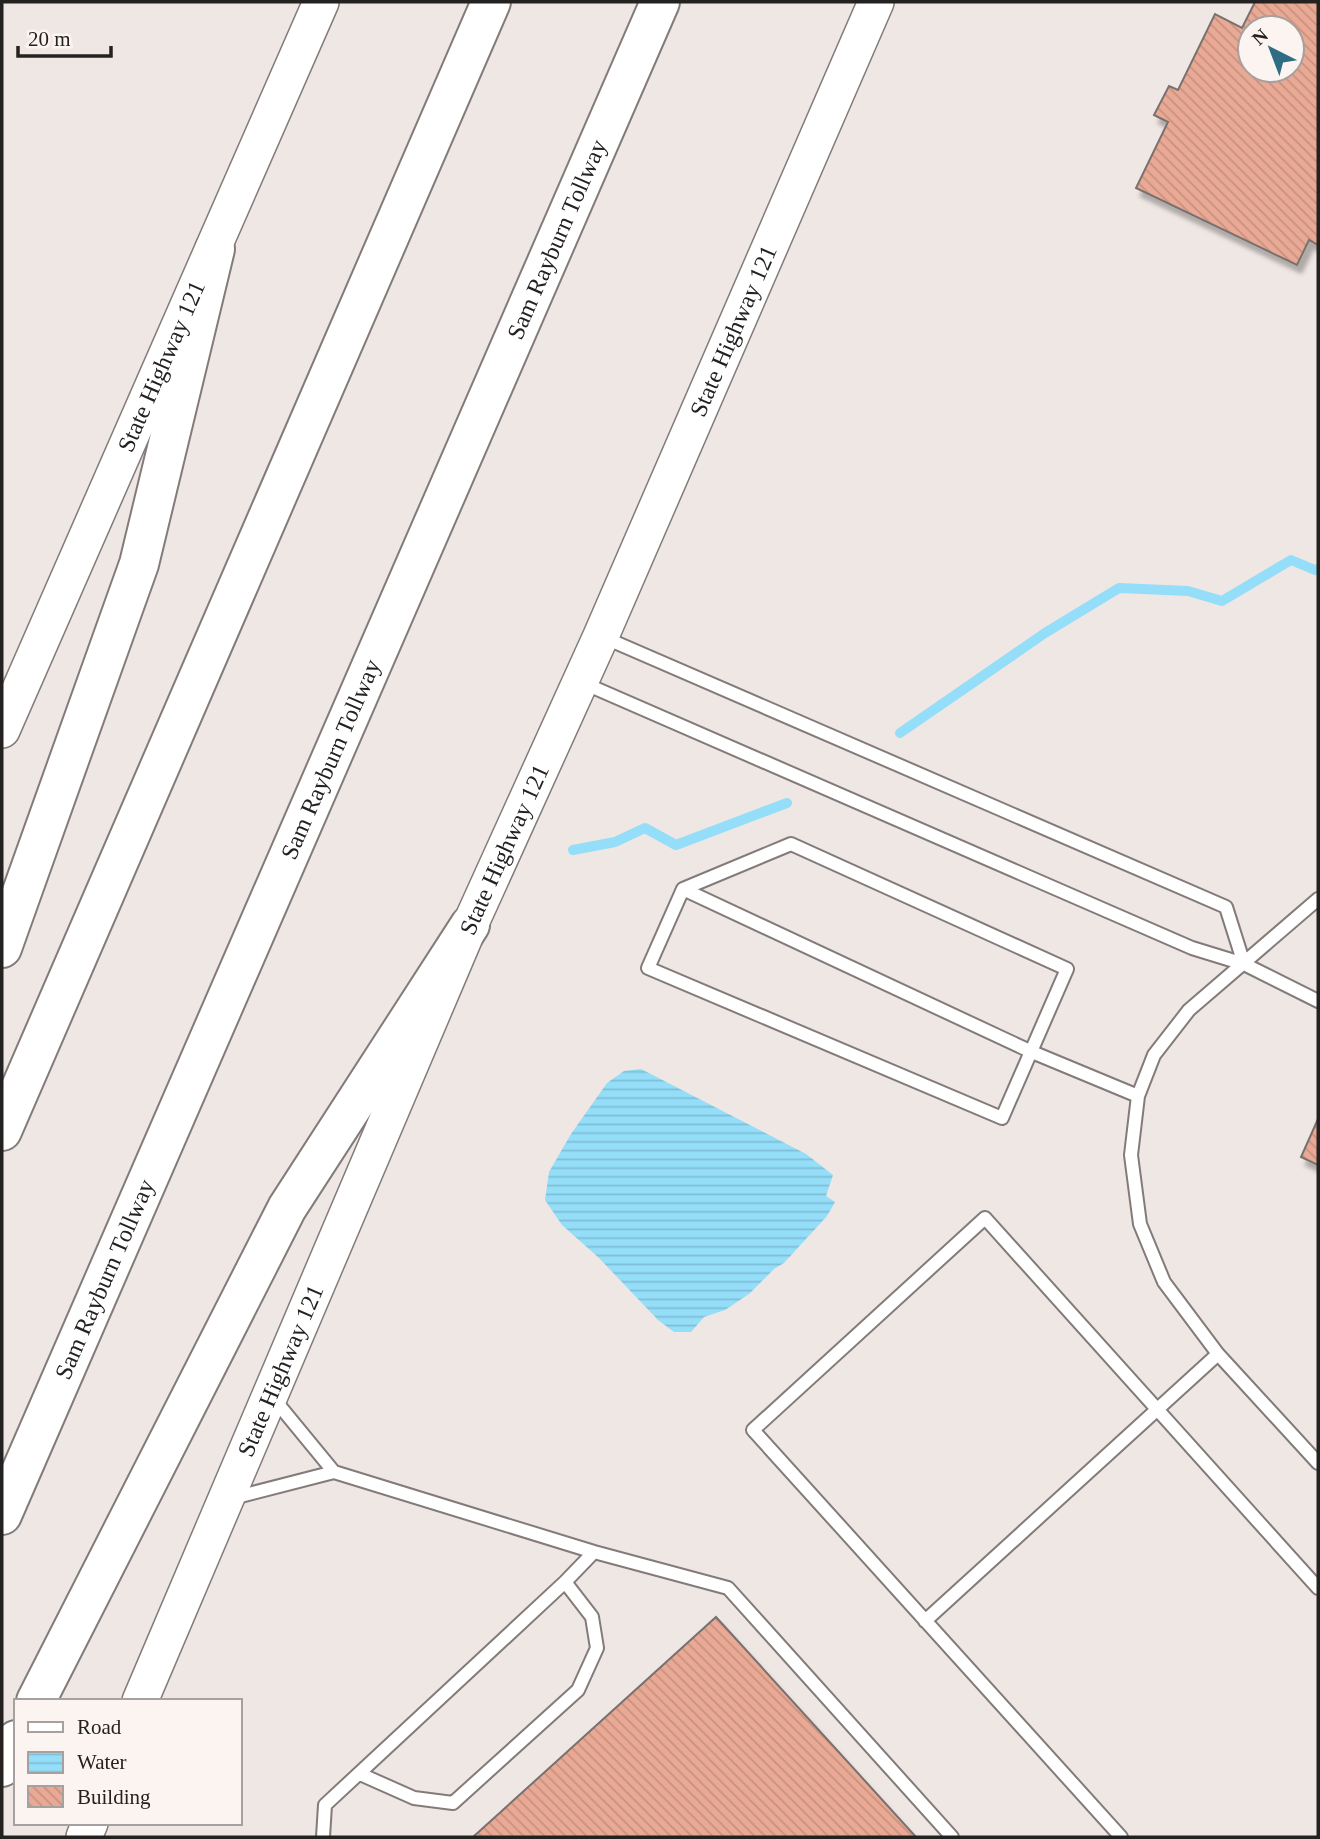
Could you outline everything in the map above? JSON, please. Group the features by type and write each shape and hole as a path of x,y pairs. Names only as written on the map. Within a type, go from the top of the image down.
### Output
{"highway":[{"path":"2,1131 491,2"},
{"name":"Sam Rayburn Tollway","path":"2,1515 660,2"},
{"path":"2,948 139,564 215,249"},
{"path":"37,1699 288,1208 470,925"},
{"path":"2,1767 14,1744"}],"main road":[{"name":"State Highway 121","path":"2,730 321,2"},
{"name":"State Highway 121","path":"141,1699 470,925 601,636 876,2"}],"lane":[{"path":"601,636 1226,907 1244,964"},
{"path":"581,681 1192,948 1244,964 1318,1001"},
{"path":"791,844 1067,969 1032,1052 1002,1118 648,968 683,889 791,844"},
{"path":"683,889 1032,1052 1138,1096"},
{"path":"1318,899 1189,1010 1154,1055 1138,1096 1130,1155 1140,1224 1164,1282 1218,1354 1318,1463"},
{"path":"1121,1837 753,1430 985,1218 1318,1588"},
{"path":"925,1621 1218,1354"},
{"path":"270,1394 334,1472"},
{"path":"224,1501 334,1472 594,1552 728,1588 952,1837"},
{"path":"323,1837 325,1805 594,1552"},
{"path":"360,1774 414,1798 453,1803 578,1690 597,1648 592,1617 565,1582"}],"water":[{"path":"641,1069 806,1154 833,1175 826,1196 835,1202 827,1216 784,1263 774,1269 749,1294 725,1310 704,1317 691,1332 674,1332 658,1320 599,1258 562,1225 545,1200 549,1172 571,1134 607,1083 624,1071"}],"building":[{"path":"1255,2 1318,2 1318,245 1309,240 1297,265 1136,188 1168,122 1154,115 1169,86 1178,90 1215,14 1236,25 1236,84 1306,84 1306,14 1249,14"},
{"path":"1318,1119 1318,1165 1301,1157"},
{"path":"716,1617 916,1837 473,1837"}],"waterway":[{"path":"900,733 1045,633 1119,588 1188,591 1222,601 1291,560 1318,569"},
{"path":"573,850 615,842 645,828 676,845 787,803"}]}
